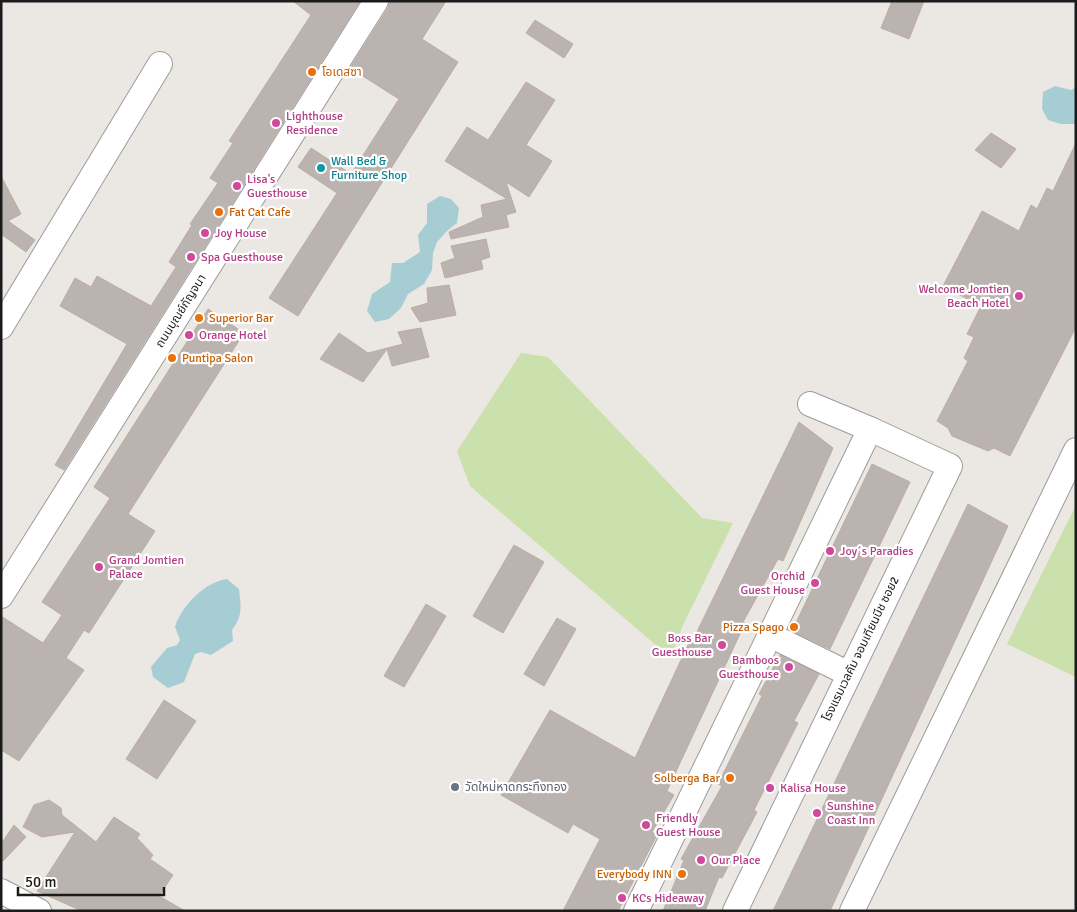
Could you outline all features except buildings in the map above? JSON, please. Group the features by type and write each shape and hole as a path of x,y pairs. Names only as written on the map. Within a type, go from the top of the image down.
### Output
{"street":[{"name":"ถนนบุณย์กัญจนา","path":"1,596 376,1"},
{"path":"1,327 160,64"},
{"path":"636,911 870,428 810,404"},
{"name":"โรงแรมเวลคัม จอมเทียนบีช ซอย2","path":"735,911 950,466 870,428"},
{"path":"852,911 1076,450"},
{"path":"770,635 849,674"},
{"path":"1,891 40,911"}],"green space":[{"path":"521,353 548,357 702,518 733,523 682,627 671,658 470,486 457,451"},
{"path":"1076,505 1076,677 1007,644"}],"water":[{"path":"1055,86 1071,90 1076,87 1076,124 1061,124 1048,120 1042,109 1043,92"},
{"path":"440,196 451,199 459,208 457,223 437,242 433,253 432,270 424,284 408,294 401,308 389,319 375,322 367,311 372,294 390,282 392,263 403,263 420,252 418,235 427,223 427,204"},
{"path":"227,579 239,589 240,616 232,630 233,641 211,655 201,652 195,654 184,682 168,688 153,677 151,667 167,648 177,645 180,640 175,627 183,611 195,596 211,585"}],"place":[{"name":"โอเดสซา","path":"312,72"},
{"name":"Lighthouse Residence","path":"276,123"},
{"name":"Wall Bed & Furniture Shop","path":"321,168"},
{"name":"Lisa's Guesthouse","path":"237,186"},
{"name":"Fat Cat Cafe","path":"219,212"},
{"name":"Joy House","path":"205,233"},
{"name":"Spa Guesthouse","path":"191,257"},
{"name":"Welcome Jomtien Beach Hotel","path":"1019,296"},
{"name":"Superior Bar","path":"199,318"},
{"name":"Orange Hotel","path":"189,335"},
{"name":"Puntipa Salon","path":"172,358"},
{"name":"Joy´s Paradies","path":"830,551"},
{"name":"Grand Jomtien Palace","path":"99,567"},
{"name":"Orchid Guest House","path":"815,583"},
{"name":"Pizza Spago","path":"794,627"},
{"name":"Boss Bar Guesthouse","path":"722,645"},
{"name":"Bamboos Guesthouse","path":"789,667"},
{"name":"Solberga Bar","path":"730,778"},
{"name":"วัดใหม่หาดกระทึงทอง","path":"455,787"},
{"name":"Kalisa House","path":"770,788"},
{"name":"Sunshine Coast Inn","path":"817,813"},
{"name":"Friendly Guest House","path":"646,825"},
{"name":"Our Place","path":"701,860"},
{"name":"Everybody INN","path":"682,874"},
{"name":"KCs Hideaway","path":"622,898"}]}
